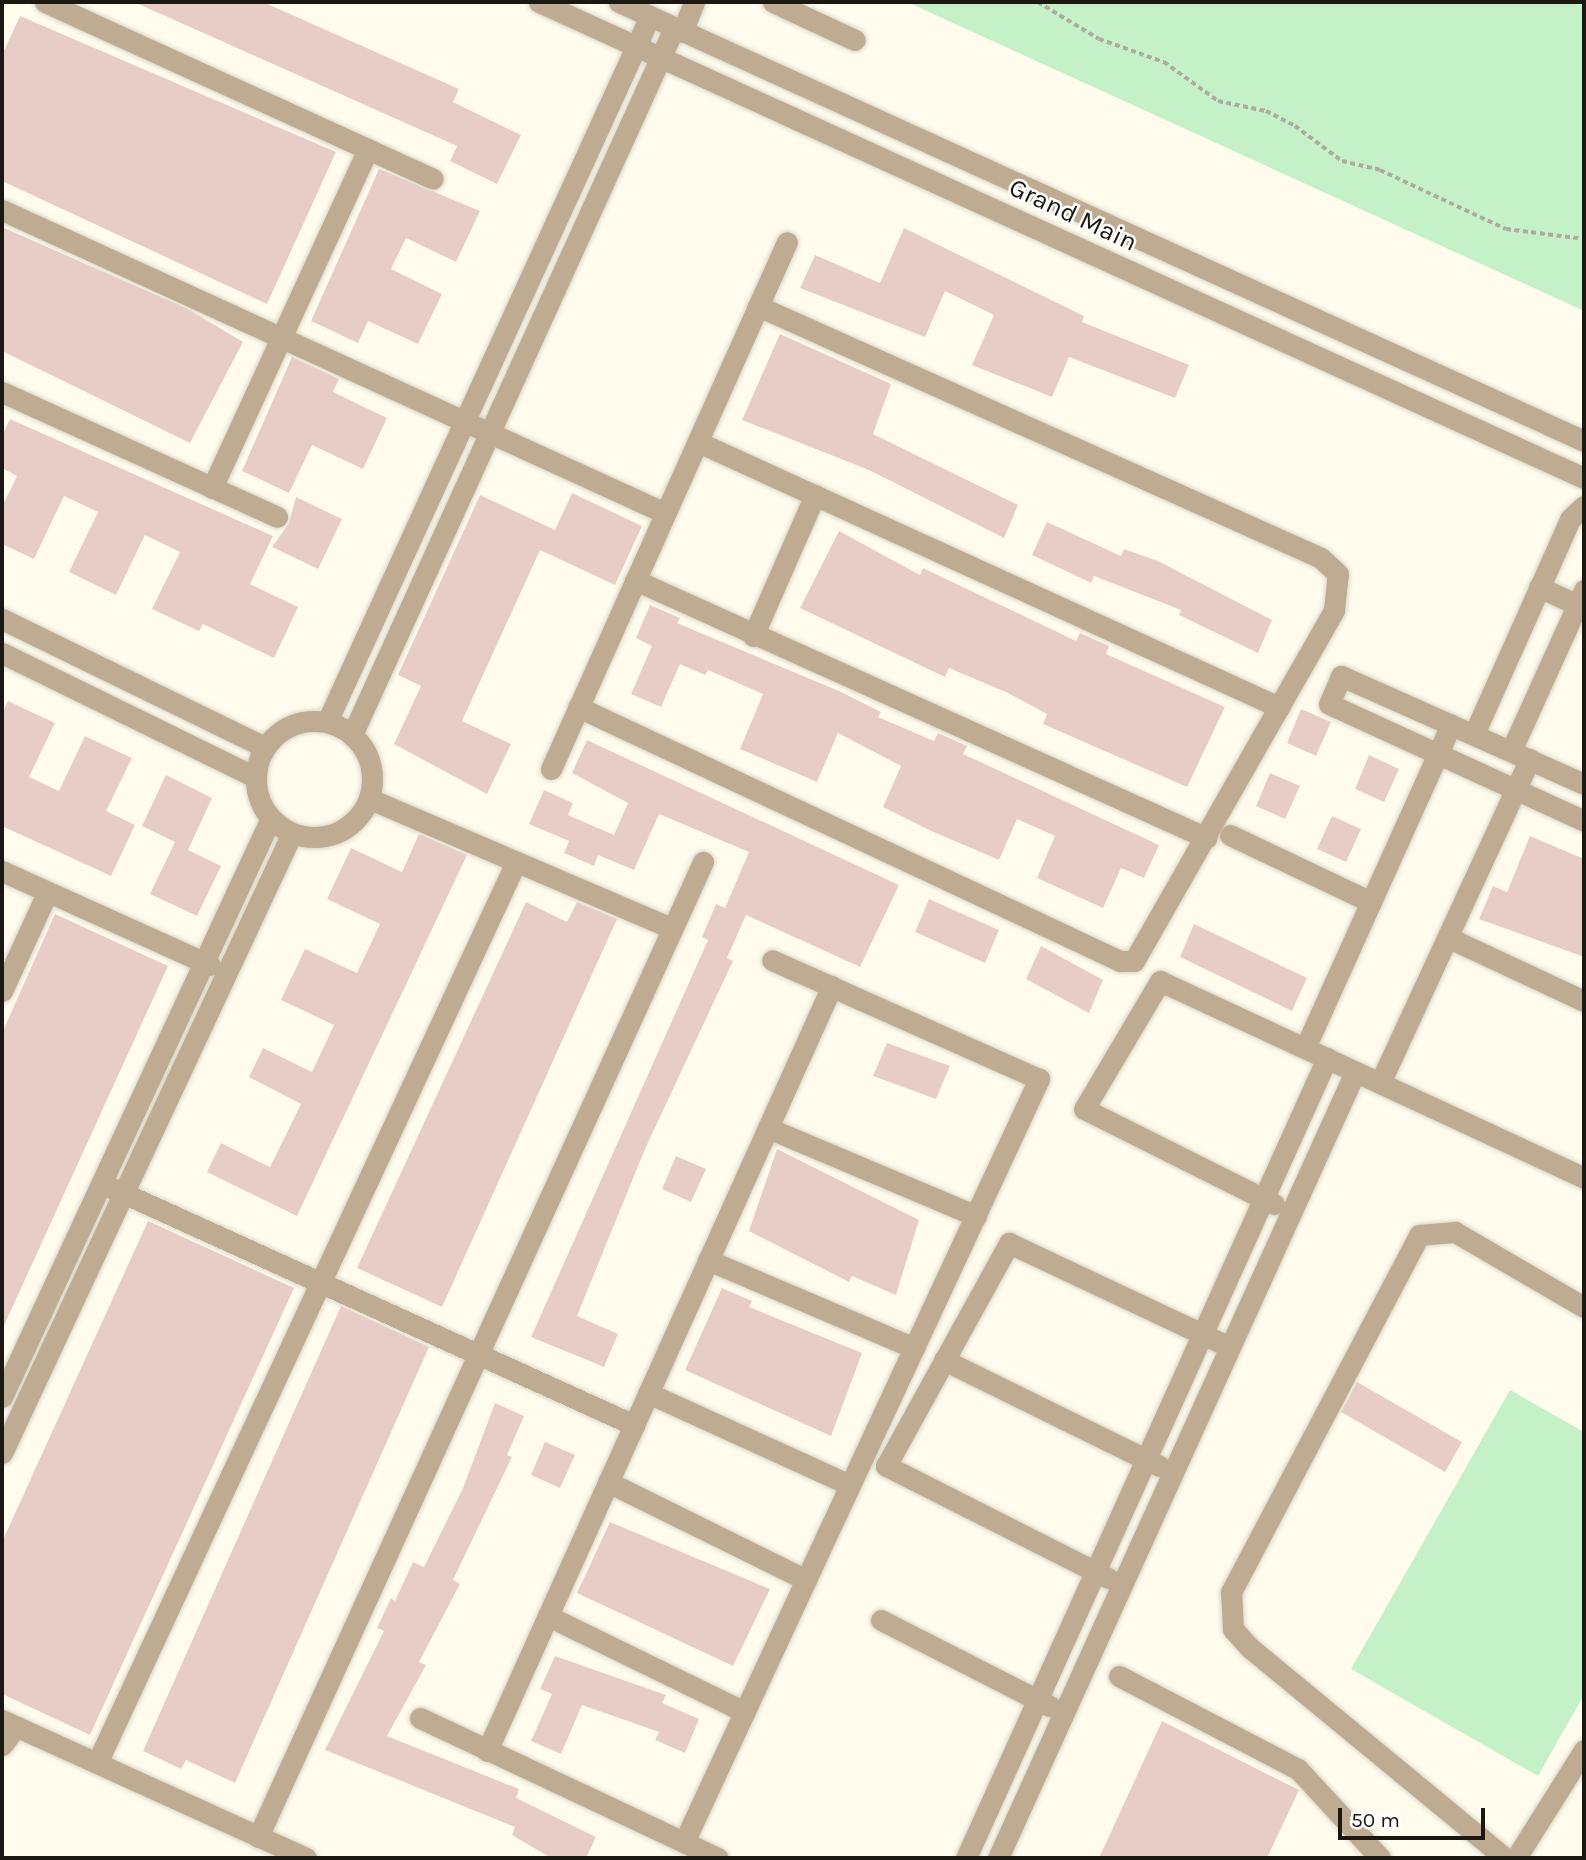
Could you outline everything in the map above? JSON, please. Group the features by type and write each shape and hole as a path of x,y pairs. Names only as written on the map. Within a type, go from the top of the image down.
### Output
{"street":[{"path":"46,2 433,179"},
{"name":"Grand Main","path":"539,2 1584,478"},
{"name":"Grand Main","path":"619,2 645,10 678,30 1584,441"},
{"path":"352,735 660,57 694,2"},
{"path":"773,2 855,40"},
{"path":"327,722 463,419 636,46 645,10"},
{"path":"593,139 617,151"},
{"path":"212,488 368,149"},
{"path":"2,210 665,513"},
{"path":"551,769 787,242"},
{"path":"578,707 1120,961 1135,961 1145,950 1334,610 1338,574 1321,558 758,306"},
{"path":"2,393 277,517"},
{"path":"698,442 1279,707"},
{"path":"752,636 815,495"},
{"path":"1474,734 1570,519 1584,506"},
{"path":"635,580 752,636 1208,838"},
{"path":"1380,1083 1516,790 1520,755 1582,601 1539,587"},
{"path":"2,619 264,747"},
{"path":"2,653 255,777"},
{"path":"1584,784 1341,676 1329,704 1584,821"},
{"path":"327,722 352,735 371,768 370,799 342,830 309,837 292,833 271,818 255,777 264,747 291,724 327,722"},
{"path":"1305,1048 1451,724"},
{"path":"370,799 671,928"},
{"path":"2,1398 200,960 271,818"},
{"path":"4,1439 292,833"},
{"path":"1230,835 1371,902"},
{"path":"97,1763 516,862"},
{"path":"258,1837 703,862"},
{"path":"2,871 225,972"},
{"path":"2,991 47,893"},
{"path":"1449,938 1584,1000"},
{"path":"684,1842 1039,1079 772,960"},
{"path":"1291,1212 1084,1109 1160,981 1584,1178"},
{"path":"487,1751 832,986"},
{"path":"966,1858 1327,1058"},
{"path":"978,1831 1002,1851 1355,1072"},
{"path":"768,1128 976,1216"},
{"path":"99,1182 634,1424"},
{"path":"1506,1858 1250,1648 1233,1629 1231,1592 1419,1235 1455,1232 1584,1307"},
{"path":"1122,1586 886,1466 1009,1243 1230,1347"},
{"path":"708,1259 914,1348"},
{"path":"944,1360 1173,1473"},
{"path":"648,1393 850,1485"},
{"path":"608,1482 806,1580"},
{"path":"548,1616 745,1712"},
{"path":"881,1620 1064,1713"},
{"path":"1119,1676 1298,1769 1380,1858"},
{"path":"420,1718 718,1858"},
{"path":"2,1745 9,1723 306,1858"},
{"path":"1516,1858 1584,1750"}],"path":[{"path":"1038,2 1099,39 1164,62 1218,101 1266,111 1295,126 1342,161 1380,170 1506,229 1584,239"}],"green space":[{"path":"907,2 1584,2 1584,311"},
{"path":"1510,1390 1584,1432 1584,1695 1538,1776 1351,1669"}],"building":[{"path":"134,2 263,2 459,89 453,102 521,135 497,184 450,161 457,146"},
{"path":"20,16 336,152 267,304 2,181 2,55"},
{"path":"379,169 480,211 456,262 406,238 391,269 442,294 418,344 368,321 358,343 311,321"},
{"path":"2,227 188,309 243,342 190,443 2,351"},
{"path":"904,228 1084,316 1082,322 1189,365 1175,398 1069,357 1052,397 972,365 994,315 945,291 925,337 800,288 815,255 880,283"},
{"path":"780,334 891,384 873,434 1018,505 1004,538 869,470 742,420"},
{"path":"292,357 339,379 333,392 387,418 363,469 312,445 289,493 242,471"},
{"path":"10,419 273,536 250,584 298,607 274,658 203,624 199,631 152,609 180,552 145,535 116,595 69,572 98,512 64,496 34,559 2,544 2,507 17,476 2,468 2,436"},
{"path":"572,493 642,526 615,585 540,550 462,721 511,744 487,794 394,744 421,686 398,675 480,495 555,530"},
{"path":"296,497 342,519 318,569 272,547 289,523"},
{"path":"1047,522 1121,556 1124,549 1158,561 1272,620 1258,653 1179,615 1181,610 1094,576 1091,583 1032,555"},
{"path":"839,531 920,575 923,568 1076,641 1080,633 1109,646 1106,654 1225,707 1187,787 1043,724 1047,714 1008,693 949,668 945,677 800,608"},
{"path":"650,605 680,618 677,623 839,691 881,712 878,717 934,741 938,733 967,746 963,754 1159,845 1144,878 1121,868 1103,908 1037,878 1055,836 1017,819 999,860 931,831 883,807 901,766 838,733 817,782 740,749 763,694 708,670 705,675 680,664 661,707 631,694 652,646 636,638"},
{"path":"8,701 55,723 29,777 59,791 85,736 132,758 106,811 135,825 111,876 2,826 2,714"},
{"path":"1301,709 1331,722 1316,756 1287,743"},
{"path":"587,740 899,885 860,967 746,915 727,958 733,961 645,1149 577,1316 618,1334 604,1367 531,1337 708,940 702,937 716,904 725,908 749,852 659,814 634,870 598,855 594,866 564,853 569,841 529,824 544,790 573,803 568,815 614,835 628,803 572,773"},
{"path":"1369,755 1399,769 1384,802 1355,789"},
{"path":"1270,773 1300,786 1285,819 1256,806"},
{"path":"166,775 212,798 188,850 221,866 197,916 150,894 175,842 142,826"},
{"path":"1332,816 1361,829 1346,862 1317,849"},
{"path":"419,834 467,855 297,1216 207,1172 221,1143 270,1167 301,1104 249,1077 263,1048 312,1072 334,1025 281,1000 305,949 357,973 380,924 327,899 351,848 402,872"},
{"path":"1530,836 1584,859 1584,957 1479,919 1493,886 1507,892"},
{"path":"929,899 999,930 985,963 915,932"},
{"path":"526,902 567,922 577,902 617,919 442,1307 357,1268"},
{"path":"55,914 168,966 2,1330 2,1033"},
{"path":"1194,924 1307,978 1292,1011 1180,957"},
{"path":"1041,946 1103,980 1089,1013 1026,979"},
{"path":"887,1043 950,1066 936,1099 873,1076"},
{"path":"777,1149 919,1220 896,1295 852,1276 849,1282 749,1231"},
{"path":"676,1156 706,1169 691,1202 662,1189"},
{"path":"148,1221 294,1288 90,1735 2,1694 2,1542"},
{"path":"722,1288 752,1301 749,1307 862,1353 831,1436 685,1370"},
{"path":"341,1306 429,1347 235,1783 186,1760 181,1769 143,1751"},
{"path":"1357,1382 1462,1442 1445,1472 1341,1412"},
{"path":"495,1403 524,1416 507,1455 512,1457 453,1580 460,1584 419,1662 426,1665 387,1736 519,1789 516,1798 596,1837 586,1858 551,1858 512,1835 515,1827 325,1750 384,1631 377,1628 391,1598 395,1601 413,1562 424,1567 463,1488"},
{"path":"545,1442 575,1455 560,1488 531,1475"},
{"path":"610,1522 770,1589 733,1666 577,1593"},
{"path":"555,1656 666,1695 662,1703 699,1719 685,1753 655,1740 659,1732 582,1705 561,1754 531,1741 552,1694 540,1689"},
{"path":"1162,1721 1299,1790 1267,1858 1099,1858"}]}
